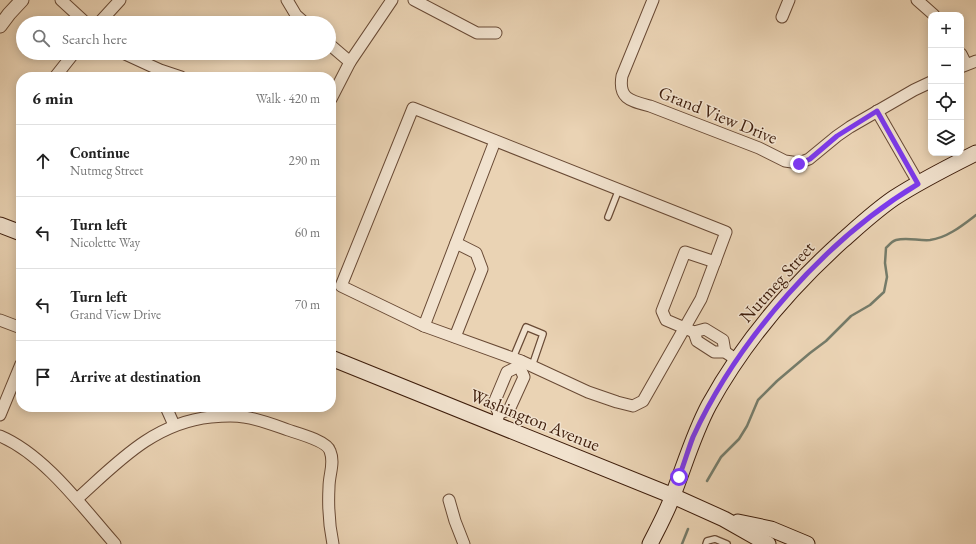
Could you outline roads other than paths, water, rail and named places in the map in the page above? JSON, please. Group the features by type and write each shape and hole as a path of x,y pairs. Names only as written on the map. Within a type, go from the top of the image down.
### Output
{"main road":[{"name":"Nutmeg Street","path":"650,544 673,496 693,438 731,356 748,344 784,299 825,257 861,224 893,199 976,153"},
{"path":"0,225 16,231"},
{"name":"Washington Avenue","path":"336,360 498,419 724,519 768,544"},
{"name":"Washington Avenue","path":"724,519 771,529 807,544"}],"street":[{"path":"0,26 22,0"},
{"path":"61,0 78,16"},
{"path":"105,16 120,0"},
{"path":"287,0 297,16"},
{"path":"336,89 350,62 392,0"},
{"path":"414,0 477,33 496,33"},
{"name":"Grand View Drive","path":"653,0 622,76 620,86 625,96 634,102 650,106 759,148 785,161 799,164 810,159 837,136 877,111 928,83"},
{"path":"782,17 788,0"},
{"path":"917,0 931,12"},
{"path":"336,50 350,62"},
{"path":"59,72 68,60"},
{"path":"138,60 166,72"},
{"path":"413,108 495,141 726,232 689,330 643,401 632,406 588,392 532,366 424,326 341,286 413,108"},
{"path":"877,111 918,184"},
{"path":"424,326 495,141"},
{"path":"455,337 482,269 476,253 456,243"},
{"path":"715,262 685,252 662,311 666,320 689,330 705,329 723,340 731,356"},
{"path":"0,320 16,326"},
{"path":"689,330 697,341 714,352 731,356"},
{"path":"706,347 714,335"},
{"path":"518,362 524,377 509,410 498,419 494,403 507,372 518,362"},
{"path":"0,415 16,376"},
{"path":"504,379 519,386"},
{"path":"168,412 174,425"},
{"path":"76,499 139,444 157,432 174,425 200,418 245,416 323,443 330,449 333,462 329,485 329,526 333,544"},
{"path":"0,436 24,451 45,467 76,499 115,544"},
{"path":"449,500 464,544"}],"lane":[{"path":"608,217 618,189"},
{"path":"518,362 526,327 543,334 532,366"},
{"path":"706,544 707,541 715,539 727,544"}],"waterway":[{"path":"707,481 721,457 739,439 747,426 758,400 777,381 826,341 851,316 870,305 884,292 887,277 885,263 886,248 889,244 900,239 930,240 943,237 976,215"},
{"path":"682,544 688,529"}]}
